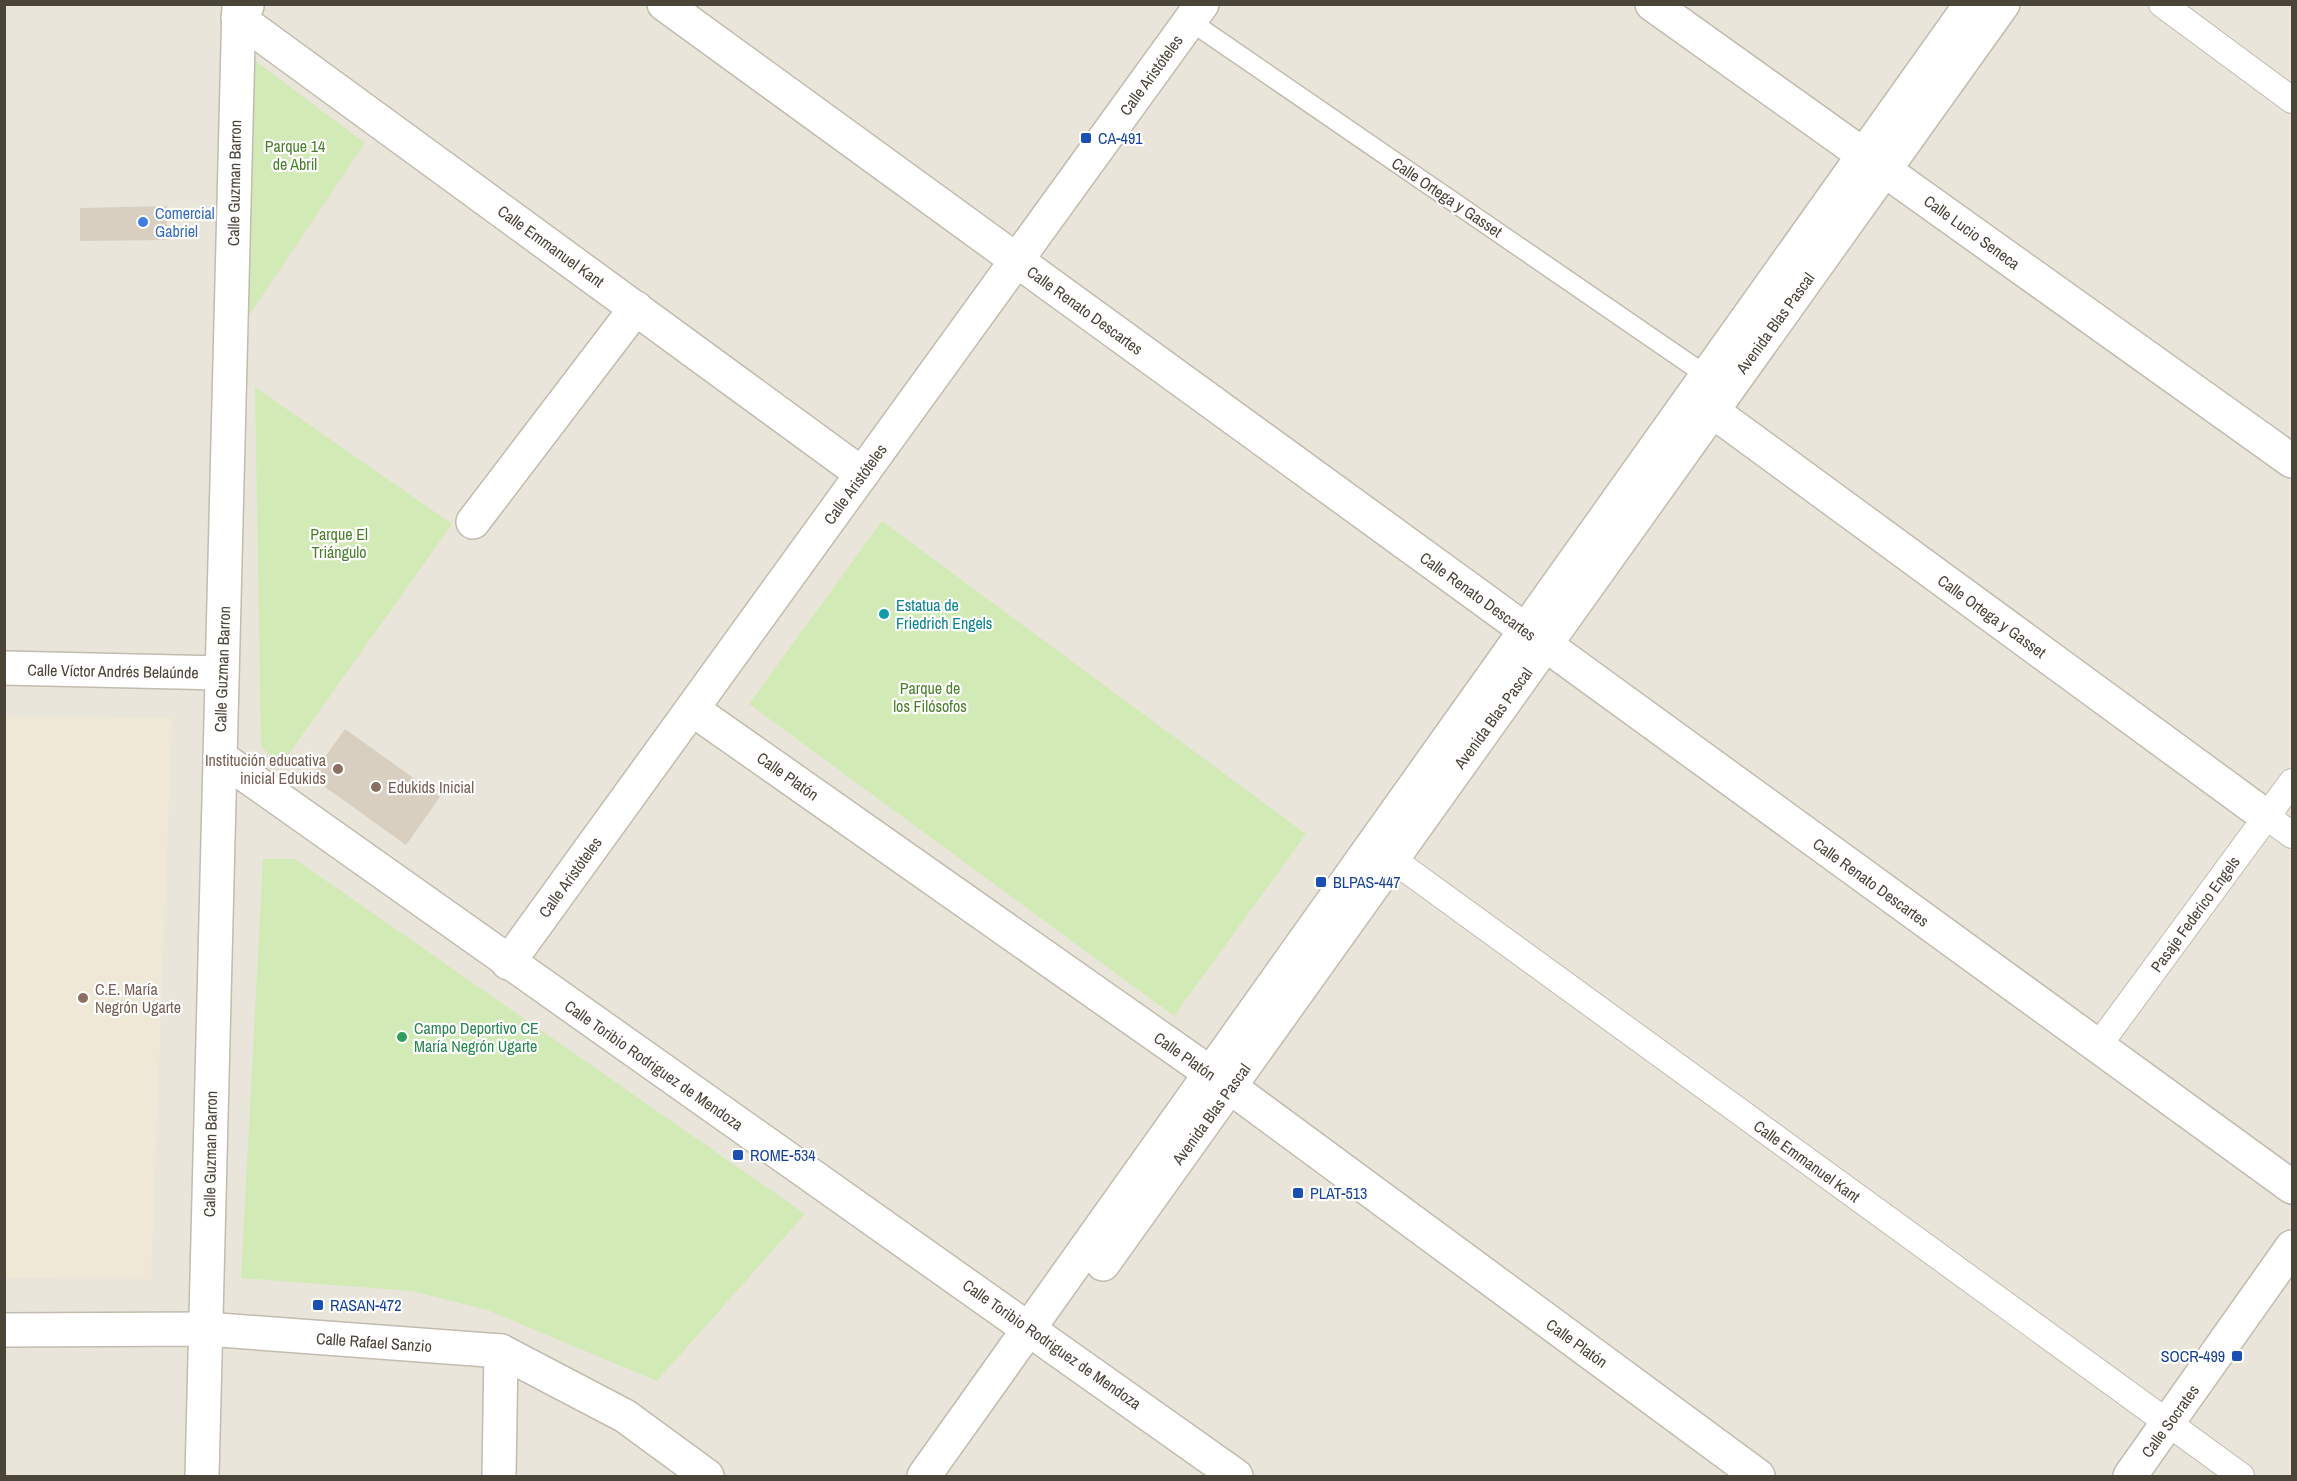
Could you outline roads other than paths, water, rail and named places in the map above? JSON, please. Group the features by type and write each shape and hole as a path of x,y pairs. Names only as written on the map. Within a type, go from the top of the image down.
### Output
{"street":[{"name":"Calle Renato Descartes","path":"664,4 2292,1187"},
{"name":"Calle Lucio Seneca","path":"1652,4 2292,461"},
{"name":"Avenida Blas Pascal","path":"924,1476 1030,1328 1220,1081 1710,393 1874,162 1971,4"},
{"name":"Avenida Blas Pascal","path":"1874,162 2003,4"},
{"path":"2162,4 2292,100"},
{"name":"Calle Emmanuel Kant","path":"242,9 636,308 862,474"},
{"name":"Calle Guzman Barron","path":"202,1476 222,673 242,9"},
{"name":"Calle Aristóteles","path":"508,963 1017,261 1186,10"},
{"path":"473,522 636,308"},
{"name":"Calle Ortega y Gasset","path":"1710,393 2279,826"},
{"name":"Calle Víctor Andrés Belaúnde","path":"4,668 222,673"},
{"name":"Calle Platón","path":"692,709 1220,1081 1758,1476"},
{"name":"Calle Toribio Rodriguez de Mendoza","path":"220,757 508,963 1030,1328 1236,1476"},
{"name":"Pasaje Federico Engels","path":"2098,1046 2279,826 2292,782"},
{"name":"Calle Emmanuel Kant","path":"1382,852 2241,1476"},
{"name":"Calle Socrates","path":"2130,1476 2292,1247"},
{"name":"Calle Rafael Sanzio","path":"4,1330 206,1329 501,1351 625,1416 707,1476"},
{"path":"498,1476 501,1351"}],"lane":[{"name":"Calle Ortega y Gasset","path":"1186,10 1710,393"}],"place":[{"name":"CA-491","path":"1086,138"},
{"name":"Comercial Gabriel","path":"143,222"},
{"name":"Estatua de Friedrich Engels","path":"884,614"},
{"name":"Institución educativa inicial Edukids","path":"338,769"},
{"name":"Edukids Inicial","path":"376,787"},
{"name":"BLPAS-447","path":"1321,882"},
{"name":"C.E. María Negrón Ugarte","path":"83,998"},
{"name":"Campo Deportivo CE María Negrón Ugarte","path":"402,1037"},
{"name":"ROME-534","path":"738,1155"},
{"name":"PLAT-513","path":"1298,1193"},
{"name":"RASAN-472","path":"318,1305"},
{"name":"SOCR-499","path":"2237,1356"}],"park label":[{"name":"Parque 14 de Abril","path":"295,155"},
{"name":"Parque El Triángulo","path":"339,543"},
{"name":"Parque de los Filósofos","path":"930,697"}]}
